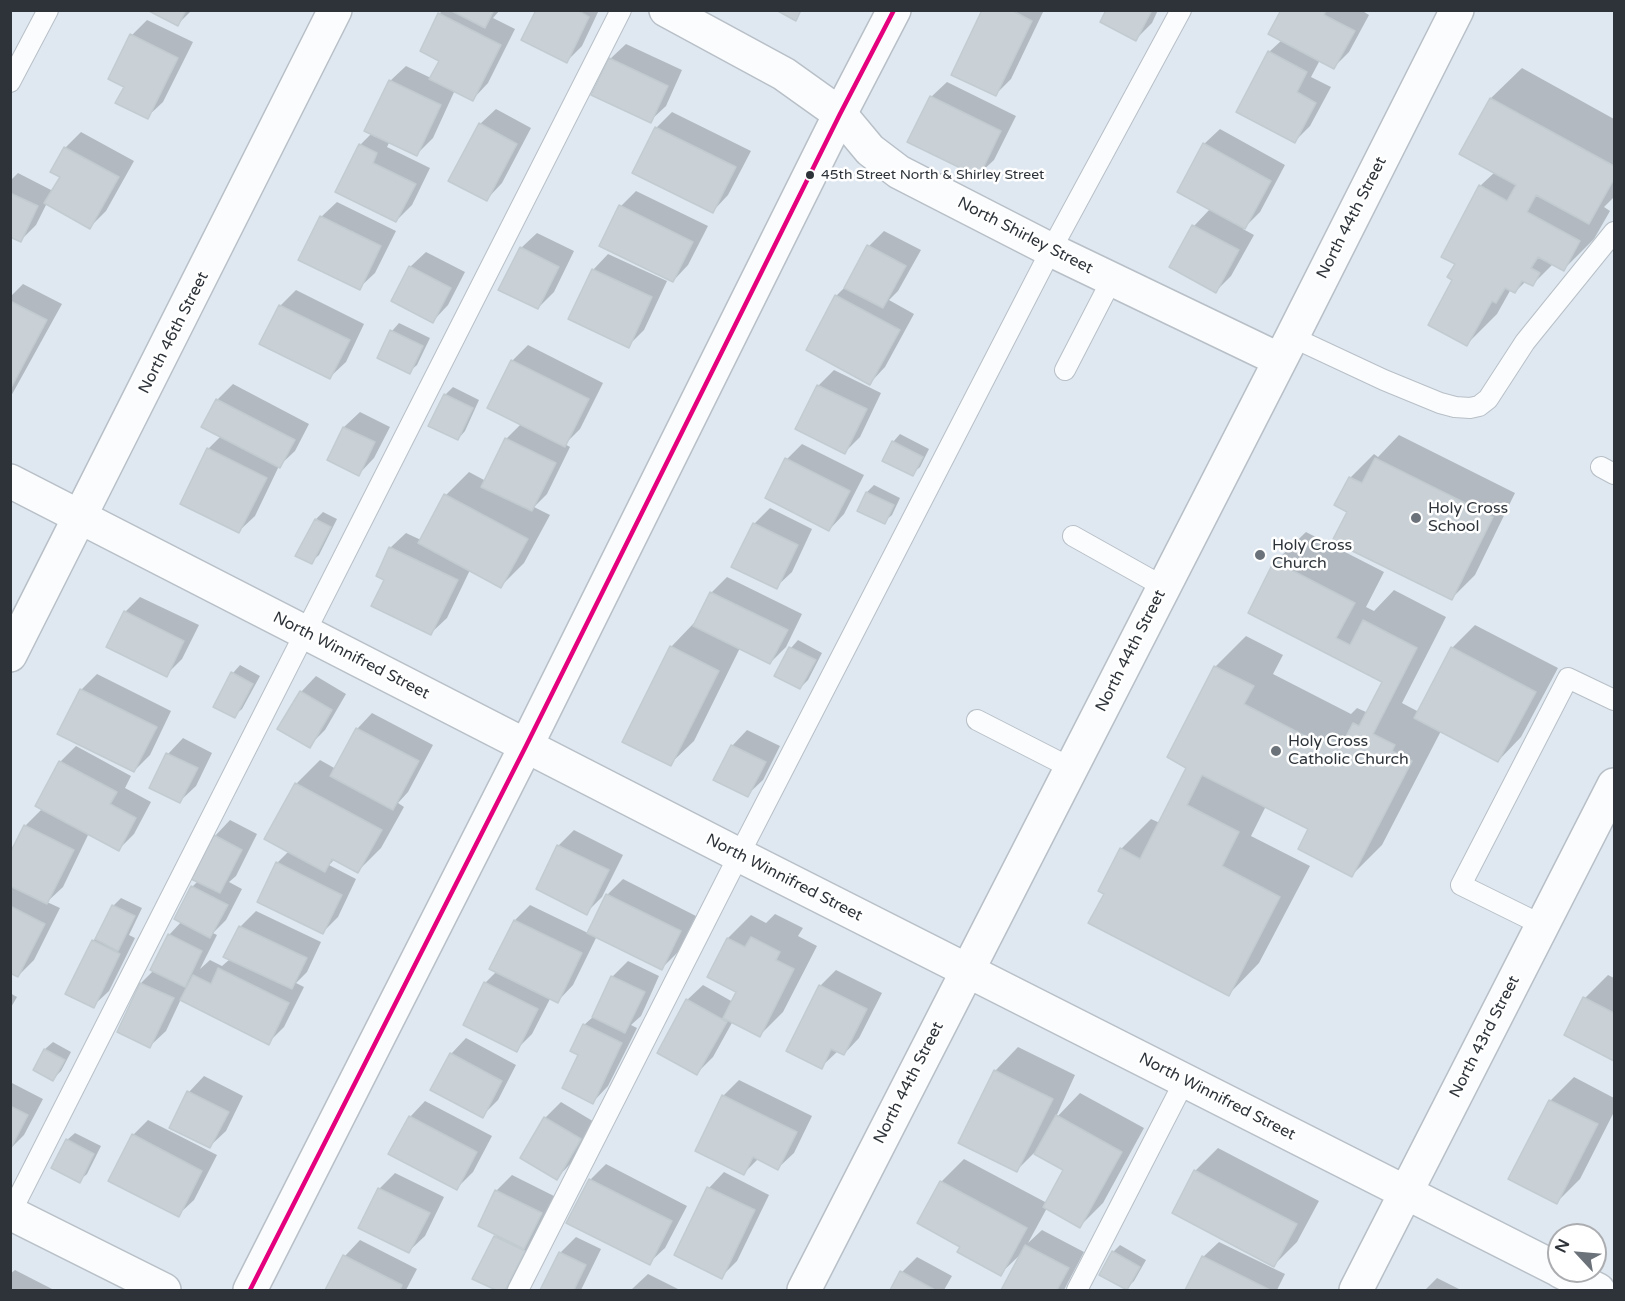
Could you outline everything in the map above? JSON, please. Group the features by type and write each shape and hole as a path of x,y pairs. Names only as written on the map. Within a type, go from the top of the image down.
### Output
{"street":[{"name":"North 46th Street","path":"10,655 82,517 335,10"},
{"name":"North Shirley Street","path":"666,10 784,74 840,114 870,150 899,172 1112,279 1286,348"},
{"path":"250,1290 894,10"},
{"name":"North 44th Street","path":"804,1290 1457,10"},
{"name":"North Winnifred Street","path":"10,481 966,971 1406,1191 1547,1264"},
{"name":"North 43rd Street","path":"1356,1290 1614,785"},
{"path":"11,1213 164,1290"},
{"name":"North Winnifred Street","path":"1584,1283 1598,1290"}],"lane":[{"path":"10,82 48,10"},
{"path":"11,1213 621,10"},
{"path":"518,1290 739,855 1052,249 1181,10"},
{"path":"1286,348 1384,380 1440,403 1463,408 1479,406 1488,399 1525,342 1614,232"},
{"path":"1065,370 1112,279"},
{"path":"1073,536 1164,587"},
{"path":"1542,925 1461,885 1568,678 1614,700"},
{"path":"977,720 1071,768"},
{"path":"1077,1290 1185,1080"}],"building":[{"path":"147,10 186,10 178,26"},
{"path":"450,10 494,10 485,28"},
{"path":"536,10 577,10 589,17 567,63 521,40"},
{"path":"776,10 801,10 796,21"},
{"path":"982,10 1011,10 1032,21 996,96 951,75"},
{"path":"1106,10 1152,10 1136,41 1100,22"},
{"path":"1281,10 1326,10 1324,15 1355,31 1334,69 1268,34"},
{"path":"438,13 501,45 473,101 429,79 439,61 420,51"},
{"path":"130,34 178,58 148,119 115,103 124,87 108,79"},
{"path":"1268,51 1307,72 1297,92 1316,103 1295,143 1236,112"},
{"path":"609,58 668,86 651,123 591,95"},
{"path":"389,80 441,105 417,156 364,131"},
{"path":"930,96 1001,131 979,177 907,142"},
{"path":"1490,98 1614,166 1614,179 1589,224 1536,195 1527,212 1580,241 1564,271 1538,257 1531,268 1540,273 1533,286 1522,281 1515,293 1505,288 1496,303 1492,301 1467,346 1428,325 1452,280 1447,277 1455,264 1441,257 1479,185 1507,201 1516,185 1459,154"},
{"path":"479,123 517,144 487,201 448,181"},
{"path":"655,127 736,167 713,213 632,173"},
{"path":"1203,143 1271,181 1245,229 1177,192"},
{"path":"359,144 377,153 373,163 416,184 396,222 335,192"},
{"path":"64,147 119,177 90,229 44,203 60,177 50,172"},
{"path":"10,193 38,206 21,242 10,237"},
{"path":"619,205 693,242 673,282 599,246"},
{"path":"320,216 381,246 360,290 298,260"},
{"path":"1192,225 1239,250 1216,293 1169,267"},
{"path":"867,245 906,266 883,308 844,288"},
{"path":"520,247 559,267 538,309 498,290"},
{"path":"409,266 451,288 433,323 391,301"},
{"path":"592,269 652,297 629,348 568,319"},
{"path":"835,295 900,330 870,385 806,350"},
{"path":"10,301 47,320 10,390"},
{"path":"279,305 350,340 330,379 259,344"},
{"path":"390,330 423,346 410,374 377,358"},
{"path":"511,360 589,399 565,447 487,408"},
{"path":"817,385 867,409 845,454 795,429"},
{"path":"444,394 473,408 458,440 428,426"},
{"path":"216,399 295,440 280,468 201,427"},
{"path":"343,427 375,442 359,476 327,460"},
{"path":"505,438 556,463 532,511 481,487"},
{"path":"892,441 923,457 913,476 882,461"},
{"path":"207,448 267,478 239,533 180,504"},
{"path":"785,458 850,491 829,531 765,498"},
{"path":"1375,458 1493,517 1452,600 1332,541 1347,512 1334,505 1349,477 1362,483"},
{"path":"866,492 894,505 885,524 857,511"},
{"path":"444,494 528,539 501,588 418,543"},
{"path":"315,519 331,527 312,564 295,556"},
{"path":"753,523 798,545 777,589 731,567"},
{"path":"389,547 458,580 431,635 371,606 384,580 376,576"},
{"path":"1274,561 1355,603 1336,638 1350,645 1363,620 1417,648 1373,734 1395,745 1392,751 1412,761 1352,877 1298,849 1308,829 1202,775 1187,805 1239,832 1222,866 1280,897 1229,996 1088,923 1104,894 1098,891 1120,848 1140,859 1186,768 1167,757 1214,666 1254,686 1244,704 1322,745 1326,737 1341,746 1353,723 1359,726 1382,682 1248,613"},
{"path":"710,592 788,630 770,664 693,626"},
{"path":"124,611 184,641 167,677 106,647"},
{"path":"670,646 719,671 671,766 622,742"},
{"path":"789,647 816,660 800,689 774,676"},
{"path":"1451,647 1536,692 1498,762 1414,718"},
{"path":"231,672 253,684 235,718 213,707"},
{"path":"80,689 157,727 134,772 57,734"},
{"path":"300,691 332,710 310,748 277,729"},
{"path":"356,728 419,761 393,810 330,776"},
{"path":"731,745 766,762 748,797 713,780"},
{"path":"166,753 198,768 180,803 149,788"},
{"path":"59,761 117,792 110,804 136,818 119,851 35,806"},
{"path":"295,783 382,830 358,873 332,859 325,872 264,839"},
{"path":"24,825 74,850 47,904 10,886 10,853"},
{"path":"214,835 242,850 220,893 191,879"},
{"path":"557,845 609,870 587,915 536,889"},
{"path":"276,862 342,895 323,934 257,902"},
{"path":"191,886 228,905 210,938 174,919"},
{"path":"606,894 681,931 662,970 587,933"},
{"path":"112,905 135,916 118,951 95,939"},
{"path":"10,906 45,924 18,977 10,973"},
{"path":"514,920 582,953 558,1003 489,969"},
{"path":"239,926 307,958 292,989 223,957"},
{"path":"168,934 202,951 185,987 150,970"},
{"path":"751,937 780,952 776,960 794,969 760,1037 723,1018 736,992 707,977 727,938 745,947"},
{"path":"92,940 120,954 94,1008 65,994"},
{"path":"218,968 289,1003 269,1045 180,1000 193,975 211,984"},
{"path":"611,976 645,992 625,1033 592,1017"},
{"path":"484,982 538,1009 517,1052 463,1025"},
{"path":"140,983 174,998 150,1048 117,1032"},
{"path":"819,985 867,1009 844,1055 831,1049 822,1069 786,1051"},
{"path":"1583,997 1614,1013 1614,1061 1564,1035"},
{"path":"686,999 727,1022 697,1075 657,1053"},
{"path":"583,1024 622,1043 593,1104 562,1088 578,1055 570,1051"},
{"path":"44,1049 65,1060 53,1081 33,1070"},
{"path":"450,1053 502,1081 483,1118 430,1090"},
{"path":"994,1070 1053,1099 1017,1172 958,1143"},
{"path":"187,1091 229,1112 210,1148 169,1128"},
{"path":"722,1095 797,1132 778,1170 753,1157 744,1175 695,1151"},
{"path":"1549,1100 1598,1124 1557,1204 1508,1179"},
{"path":"10,1106 28,1115 10,1150"},
{"path":"1056,1115 1122,1152 1080,1228 1043,1207 1063,1170 1034,1154"},
{"path":"409,1116 477,1152 457,1190 388,1154"},
{"path":"544,1117 581,1139 557,1180 520,1158"},
{"path":"132,1134 202,1171 179,1217 108,1181"},
{"path":"66,1139 94,1154 80,1183 51,1168"},
{"path":"1194,1170 1297,1224 1274,1267 1172,1213"},
{"path":"589,1179 672,1221 650,1265 566,1223"},
{"path":"940,1181 1027,1228 1001,1276 957,1252 960,1247 917,1223"},
{"path":"707,1187 755,1210 722,1279 674,1255"},
{"path":"378,1188 430,1213 409,1253 358,1228"},
{"path":"495,1190 542,1213 524,1249 478,1226"},
{"path":"494,1236 525,1251 505,1290 496,1290 472,1279"},
{"path":"1025,1245 1069,1268 1057,1290 1001,1290"},
{"path":"1112,1251 1140,1267 1127,1290 1099,1275"},
{"path":"559,1252 586,1265 574,1290 540,1290"},
{"path":"343,1255 402,1285 400,1290 325,1290"},
{"path":"1202,1256 1270,1290 1185,1290"},
{"path":"900,1271 935,1290 890,1290"}],"transit line":[{"path":"250,1290 526,746 894,10"}],"place":[{"name":"45th Street North & Shirley Street","path":"810,175"},
{"name":"Holy Cross School","path":"1416,518"},
{"name":"Holy Cross Church","path":"1260,555"},
{"name":"Holy Cross Catholic Church","path":"1276,751"}]}
